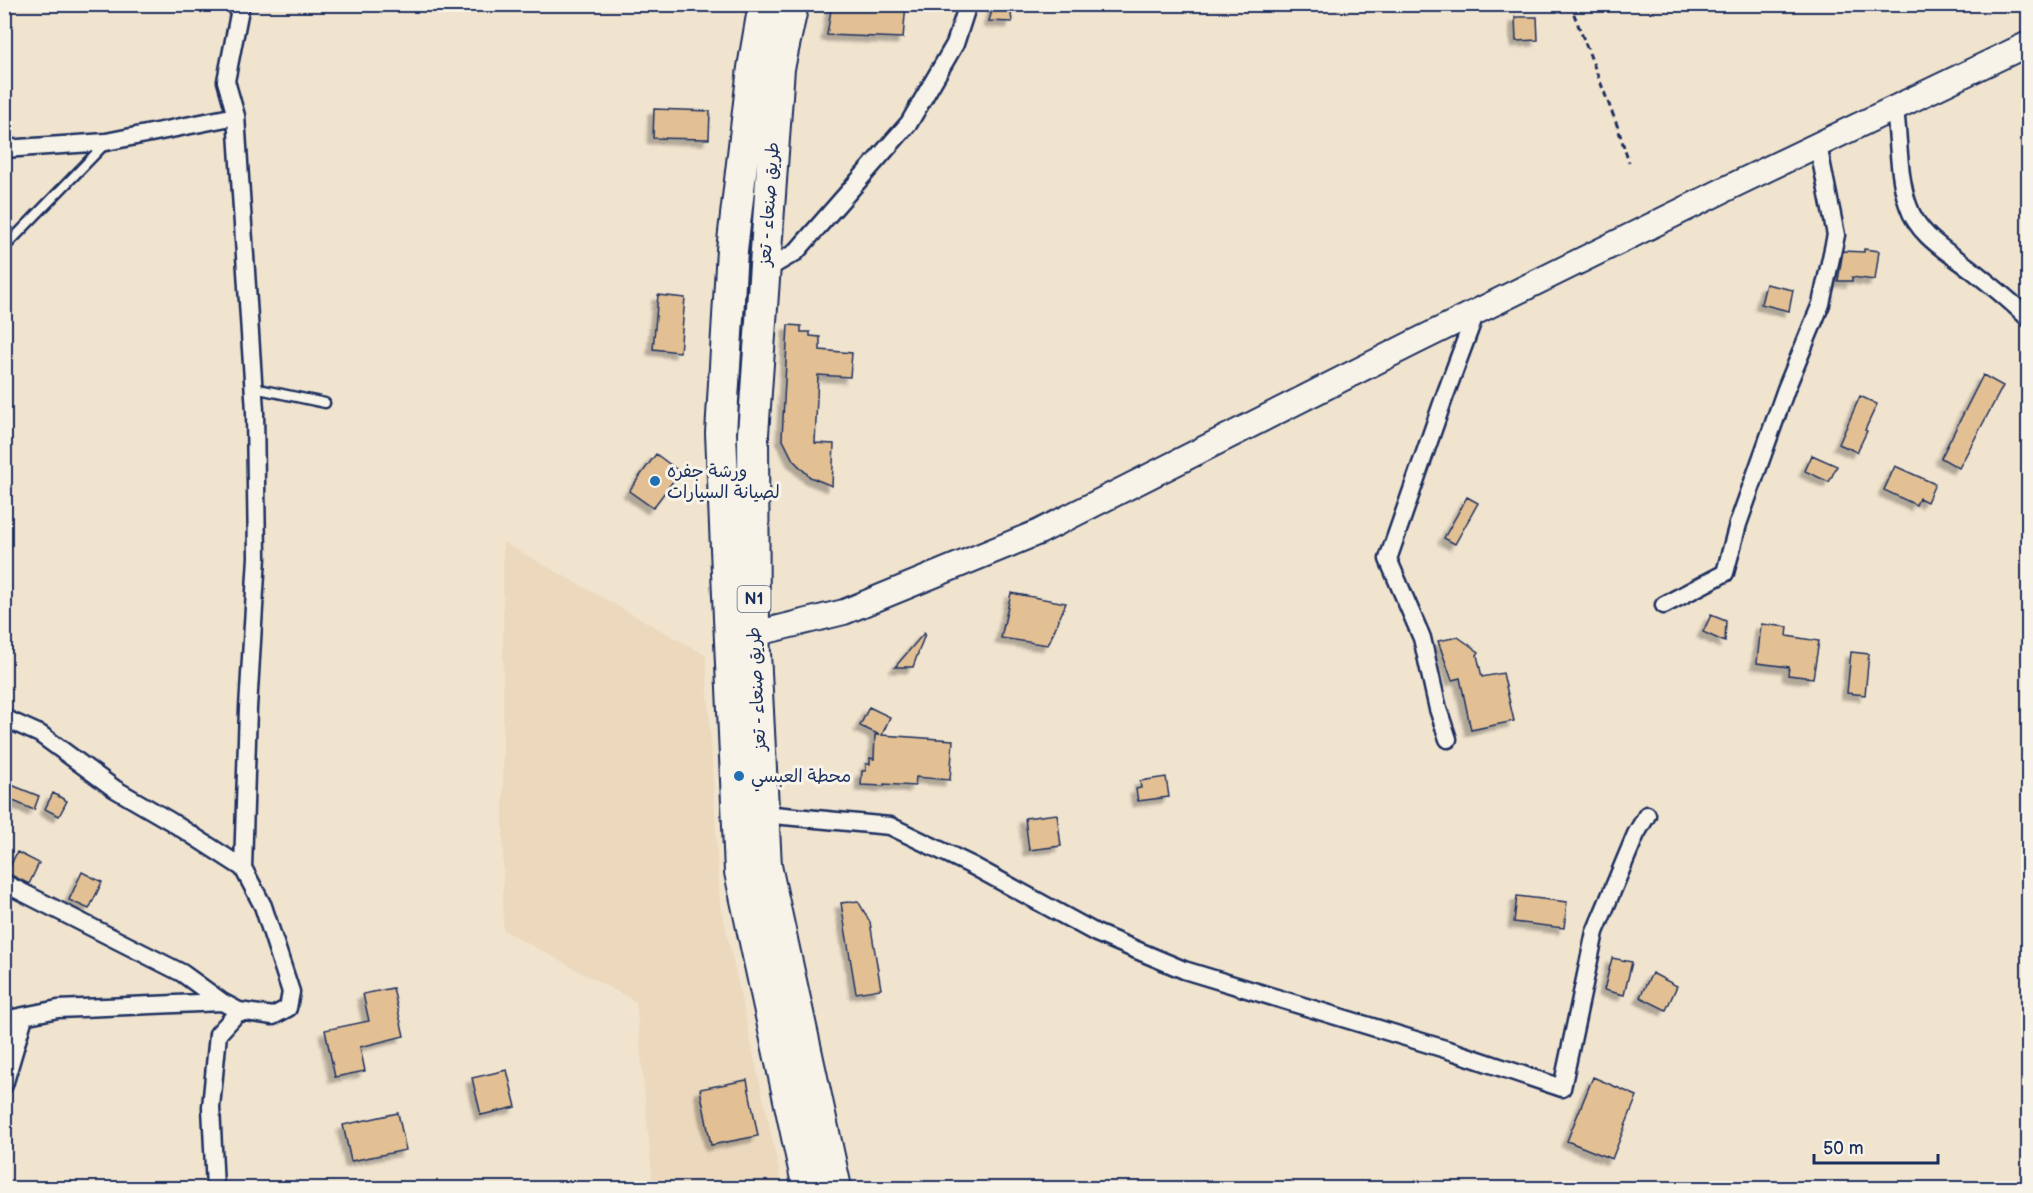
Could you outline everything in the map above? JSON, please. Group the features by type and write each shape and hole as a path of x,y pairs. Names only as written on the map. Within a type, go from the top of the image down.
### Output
{"highway":[{"name":"طريق صنعاء - تعز","path":"764,4 753,69 732,250 721,433 740,872 808,1188"},
{"name":"طريق صنعاء - تعز","path":"793,4 779,68 753,434 754,634 766,866 836,1188"}],"street":[{"path":"240,4 226,81 236,116 254,388 257,557 248,708 243,868"},
{"path":"765,270 796,252 909,123 955,44 968,4"},
{"path":"754,634 844,612 1039,532 1476,312 2028,44"},
{"path":"1895,109 1904,186 1913,217 1930,239 1996,289 2028,318"},
{"path":"4,149 106,142 236,116"},
{"path":"1664,605 1725,573 1746,502 1786,389 1821,304 1836,234 1818,146"},
{"path":"1448,739 1438,709 1422,638 1388,559 1476,312"},
{"path":"4,718 40,735 115,789 243,868 263,906 291,992 288,1008 273,1016 239,1011 222,1002 182,973 4,883"},
{"path":"763,814 890,826 973,866 1096,933 1184,970 1455,1052 1562,1088 1595,932 1636,834 1647,815"},
{"path":"4,1020 58,1009 222,1002"},
{"path":"215,1188 212,1107 218,1034 239,1011"},
{"path":"4,1085 24,1017"}],"lane":[{"path":"4,248 106,142"},
{"path":"254,388 325,403"}],"path":[{"path":"1570,4 1617,125 1629,163"}],"shaded area":[{"path":"503,542 706,655 720,901 783,1188 653,1188 636,1002 503,930"}],"building":[{"path":"832,4 906,4 903,38 827,35"},
{"path":"994,4 1010,4 1012,22 989,21"},
{"path":"1515,17 1537,17 1538,40 1516,41"},
{"path":"654,109 710,111 709,139 653,138"},
{"path":"1864,249 1879,251 1875,280 1852,277 1852,281 1838,281 1843,251 1864,252"},
{"path":"1766,284 1793,290 1789,311 1761,304"},
{"path":"658,295 685,298 680,352 653,349"},
{"path":"788,325 801,326 801,332 810,332 810,336 820,337 820,350 852,353 850,377 818,375 815,443 834,444 832,486 810,477 793,460 782,438"},
{"path":"1983,375 2003,386 1959,468 1941,458"},
{"path":"1860,396 1877,404 1857,452 1839,444"},
{"name":"ورشة جفره لصيانة السيارات","path":"656,454 680,472 653,508 629,491"},
{"path":"1812,455 1837,466 1829,482 1805,471"},
{"path":"1895,466 1935,484 1927,502 1919,498 1916,505 1884,490"},
{"path":"1467,497 1478,503 1455,544 1444,538"},
{"path":"1011,593 1066,603 1048,645 1001,638"},
{"path":"1711,615 1726,621 1725,642 1703,632"},
{"path":"1761,624 1788,627 1787,636 1819,641 1813,678 1788,675 1789,667 1757,663"},
{"path":"924,633 913,667 895,667"},
{"path":"1458,637 1479,652 1477,655 1482,677 1503,673 1514,721 1471,730 1460,678 1452,680 1438,641"},
{"path":"1851,652 1869,654 1865,695 1847,693"},
{"path":"869,707 890,717 882,735 953,740 950,780 916,777 915,786 861,785 862,771 866,771 866,764 870,764 870,758 874,759 875,735 880,735 860,726"},
{"path":"1166,777 1169,797 1138,801 1136,789 1141,788 1140,781"},
{"path":"4,782 39,796 34,810 4,797"},
{"path":"53,793 67,801 59,816 45,809"},
{"path":"1057,814 1061,846 1029,850 1025,818"},
{"path":"17,852 39,863 29,884 7,873"},
{"path":"82,872 102,882 89,909 69,900"},
{"path":"1517,896 1567,902 1564,928 1514,922"},
{"path":"858,901 870,922 881,989 856,993 841,903"},
{"path":"1612,958 1632,962 1624,995 1604,990"},
{"path":"1652,973 1677,986 1666,1010 1640,997"},
{"path":"393,988 404,1036 360,1047 365,1071 335,1077 325,1030 369,1021 363,994"},
{"path":"507,1070 516,1107 481,1115 472,1078"},
{"path":"1593,1077 1637,1096 1612,1159 1567,1141"},
{"path":"747,1080 758,1136 711,1145 700,1089"},
{"path":"398,1113 406,1150 351,1161 343,1125"}],"place":[{"name":"ورشة جفره لصيانة السيارات","path":"655,481"},
{"name":"محطة العبسي","path":"739,776"}]}
